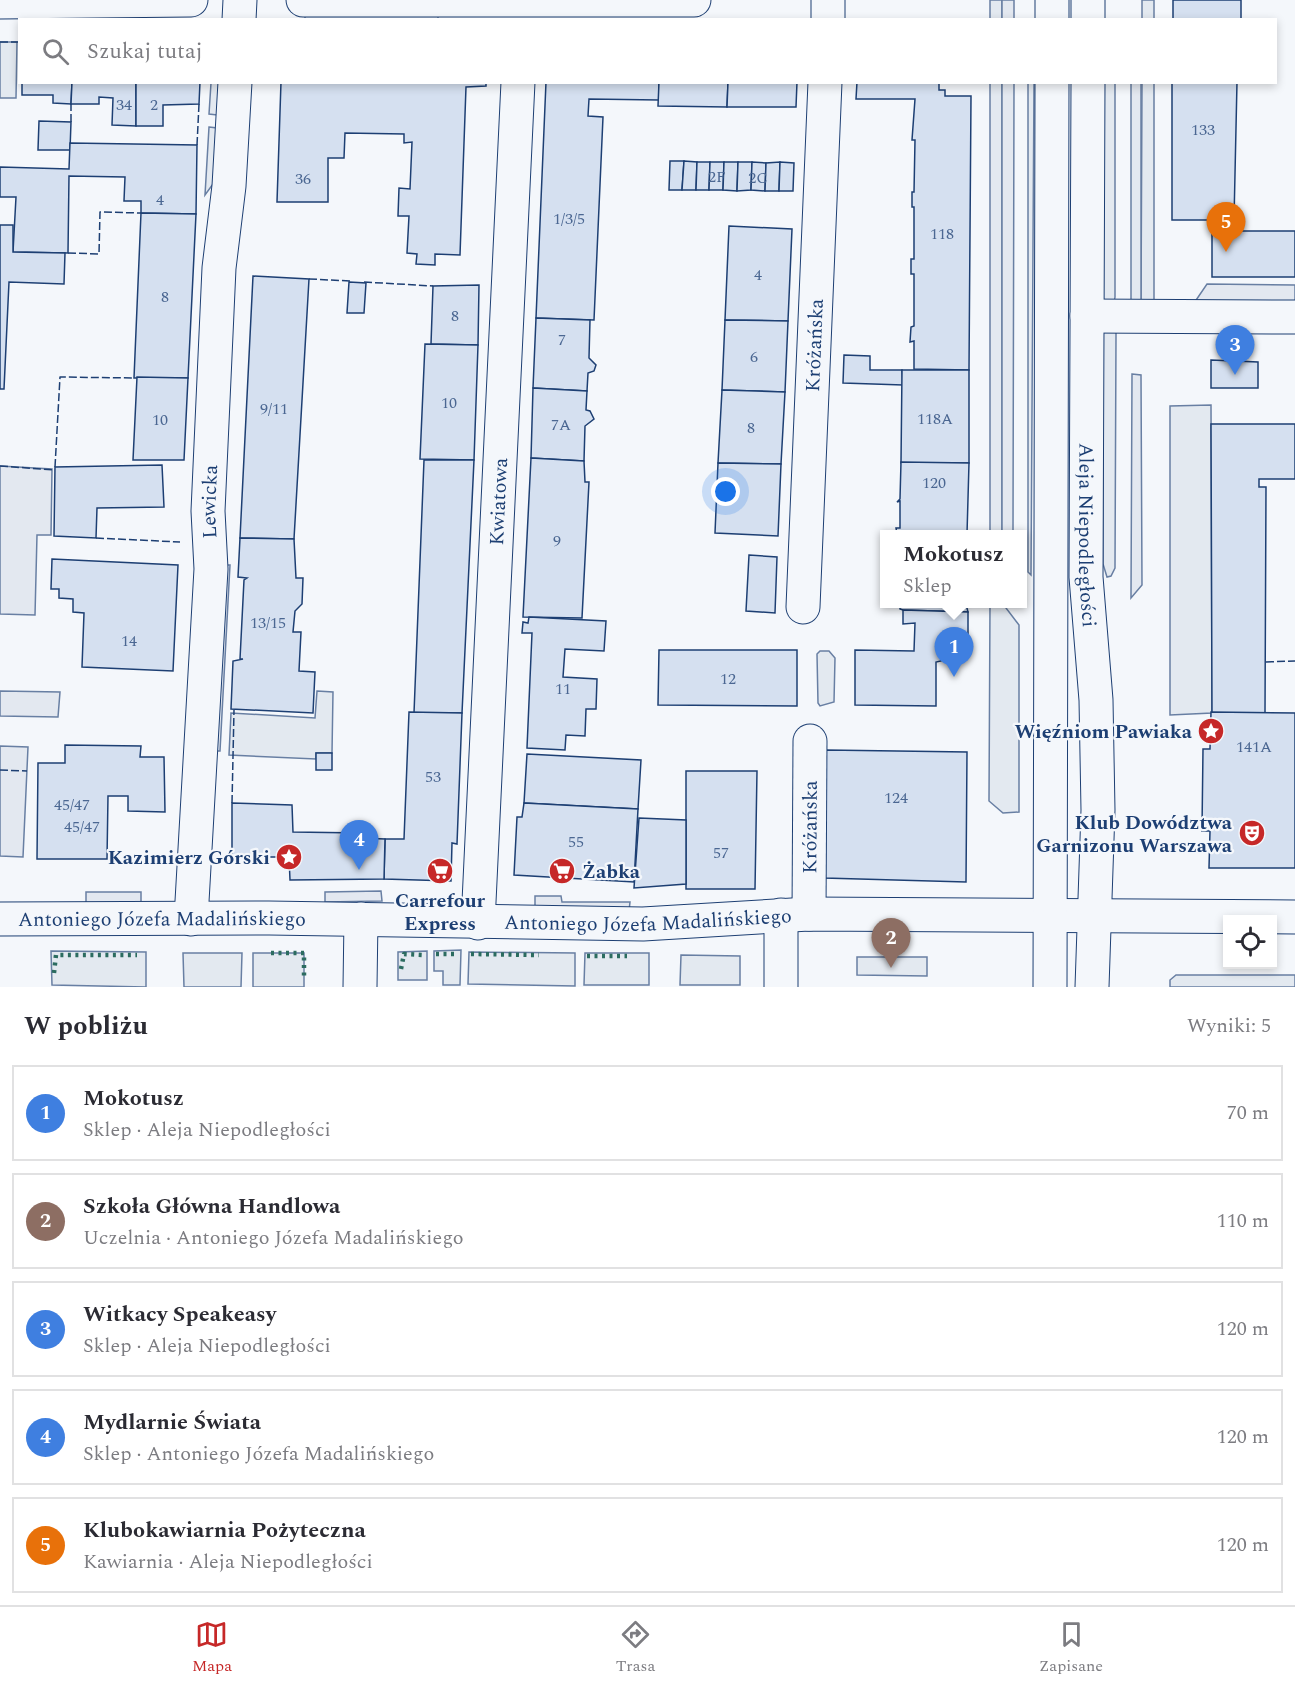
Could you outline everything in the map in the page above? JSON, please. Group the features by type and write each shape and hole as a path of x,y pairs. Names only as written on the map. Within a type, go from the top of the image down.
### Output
{"street":[{"path":"0,2 191,0"},
{"path":"239,18 240,0"},
{"path":"303,0 521,11 694,0"},
{"path":"828,0 828,18"},
{"path":"1052,0 1052,18"},
{"path":"1088,0 1088,18"},
{"name":"Lewicka","path":"191,919 212,569 208,511 219,268 229,186 235,84"},
{"name":"Kwiatowa","path":"478,923 518,84"},
{"name":"Króżańska","path":"803,607 825,84"},
{"name":"Aleja Niepodległości","path":"1050,987 1052,84"},
{"name":"Aleja Niepodległości","path":"1088,84 1086,577 1096,700 1098,810 1092,987"},
{"path":"1087,316 1295,317"},
{"name":"Króżańska","path":"781,987 795,915 810,741"},
{"name":"Antoniego Józefa Madalińskiego","path":"0,919 361,919 478,923 643,924 795,915 1295,916"},
{"path":"360,987 361,919"}],"shaded area":[{"path":"990,0 1002,0 1002,18 990,18"},
{"path":"1002,0 1014,0 1014,18 1002,18"},
{"path":"1142,0 1154,0 1154,18 1142,18"},
{"path":"305,13 438,14 438,18 305,18"},
{"path":"0,42 17,42 16,98 0,98"},
{"path":"211,84 219,84 217,115 209,114"},
{"path":"990,84 1002,84 1002,530 990,530"},
{"path":"1002,84 1014,84 1013,530 1002,530"},
{"path":"1028,84 1034,84 1031,575 1028,572"},
{"path":"1104,84 1115,84 1115,297 1114,303 1103,304"},
{"path":"1131,84 1141,84 1141,307 1131,307"},
{"path":"1142,84 1154,84 1154,307 1141,307"},
{"path":"209,127 217,128 213,184 205,195"},
{"path":"1207,284 1295,285 1295,306 1192,306"},
{"path":"1103,327 1116,330 1115,568 1111,576 1107,577 1103,564"},
{"path":"1132,374 1141,375 1142,585 1131,598"},
{"path":"1211,405 1212,713 1170,715 1170,406"},
{"path":"0,466 52,469 51,535 37,535 35,615 0,614"},
{"path":"219,565 230,565 220,751 210,751"},
{"path":"990,608 1006,608 1019,625 1019,812 1003,813 989,801"},
{"path":"820,651 829,651 835,658 834,702 820,706 818,703 817,654"},
{"path":"0,691 60,692 58,717 0,716"},
{"path":"317,691 333,692 332,753 316,753 316,759 229,755 231,713 315,718"},
{"path":"0,746 28,747 23,857 0,856"},
{"path":"381,891 382,901 325,902 325,892"},
{"path":"86,892 141,892 141,907 86,906"},
{"path":"535,896 561,896 562,902 630,902 629,911 535,910"},
{"path":"461,950 460,985 443,985 443,971 434,971 434,951"},
{"path":"51,951 146,952 146,987 52,985"},
{"path":"427,951 427,980 398,980 398,952"},
{"path":"469,952 575,953 575,986 468,984"},
{"path":"183,953 242,953 241,987 184,987"},
{"path":"253,953 304,953 304,987 253,987"},
{"path":"585,953 649,953 649,985 584,985"},
{"path":"681,955 740,956 740,985 680,985"},
{"path":"857,957 927,957 927,976 857,975"},
{"path":"1176,975 1295,975 1295,987 1170,987 1170,980"}],"building":[{"path":"1173,0 1241,0 1241,18 1173,18"},
{"path":"22,84 72,84 71,104 53,103 53,95 22,95"},
{"path":"72,84 136,84 136,126 112,125 113,98 99,97 99,104 71,104"},
{"path":"136,84 200,84 199,104 163,105 163,126 136,126"},
{"path":"281,84 486,84 486,86 466,87 460,255 435,254 435,265 416,264 417,254 407,253 409,216 398,216 399,188 410,189 412,142 404,143 404,134 345,133 344,158 328,158 328,202 277,202"},
{"path":"546,84 659,84 659,100 589,99 588,116 603,117 594,320 536,318"},
{"path":"659,84 728,84 727,107 658,106"},
{"path":"728,84 797,84 796,107 727,107"},
{"path":"857,84 939,84 939,90 945,90 945,96 971,96 969,370 914,369 914,341 910,342 911,327 914,326 914,274 911,274 911,259 914,259 912,192 914,192 915,140 912,140 915,99 856,99"},
{"path":"1172,84 1237,84 1234,220 1172,220"},
{"path":"39,121 71,122 70,150 38,150"},
{"path":"70,143 197,145 196,214 141,213 141,201 124,201 125,177 69,176 68,253 13,252 16,197 0,197 0,167 69,169"},
{"path":"670,161 684,161 682,190 669,190"},
{"path":"684,161 697,162 696,190 682,190"},
{"path":"697,162 710,162 709,190 696,190"},
{"path":"710,162 724,162 723,190 709,190"},
{"path":"724,162 738,162 737,191 723,190"},
{"path":"738,162 752,162 751,190 737,191"},
{"path":"752,162 766,163 765,191 751,190"},
{"path":"780,162 779,191 765,191 766,163"},
{"path":"780,162 794,163 793,191 779,191"},
{"path":"141,213 196,214 188,378 134,378"},
{"path":"1212,220 1232,220 1232,231 1295,231 1295,277 1212,277"},
{"path":"0,225 13,225 13,252 65,253 64,284 9,282 4,389 0,389"},
{"path":"729,226 792,229 788,321 725,320"},
{"path":"253,276 309,279 294,539 240,538"},
{"path":"349,282 366,283 364,313 347,313"},
{"path":"479,285 478,345 431,344 433,286"},
{"path":"536,318 590,320 589,358 596,365 594,371 588,373 587,391 533,388"},
{"path":"725,320 788,321 785,392 722,390"},
{"path":"425,344 478,345 474,460 420,459"},
{"path":"844,355 870,356 870,370 902,370 903,385 843,383"},
{"path":"1211,360 1258,362 1258,388 1211,388"},
{"path":"902,370 969,370 969,463 901,463"},
{"path":"137,377 188,378 184,460 133,460"},
{"path":"533,388 587,391 586,410 590,411 594,419 585,426 584,461 531,458"},
{"path":"722,390 785,392 781,464 718,463"},
{"path":"1211,424 1295,424 1295,479 1259,479 1259,487 1266,487 1265,713 1212,713"},
{"path":"531,458 584,461 585,482 589,482 582,618 523,617"},
{"path":"424,460 474,460 462,713 414,713"},
{"path":"901,462 969,463 967,530 896,530 896,528 900,528 900,501 897,502 900,499"},
{"path":"718,463 781,464 778,536 715,533"},
{"path":"162,465 164,507 97,508 96,538 54,536 55,467"},
{"path":"240,538 294,539 296,578 303,578 302,604 295,611 293,632 301,632 299,671 315,672 313,713 231,709 233,661 243,659 240,659 244,580 247,578 238,577"},
{"path":"749,555 777,557 775,613 746,611"},
{"path":"52,559 178,565 173,671 82,667 84,613 73,612 73,599 59,598 59,589 51,589"},
{"path":"967,608 968,612 903,610 900,609"},
{"path":"903,610 968,612 968,654 941,654 941,661 936,662 936,706 855,705 855,650 914,651 915,623 903,624"},
{"path":"529,617 606,621 604,651 565,649 563,677 597,679 596,709 586,709 585,736 566,735 565,750 527,748 532,633 522,633 523,622 528,623"},
{"path":"659,650 797,650 797,706 658,705"},
{"path":"409,712 462,713 457,844 452,843 451,881 384,879 385,839 404,839"},
{"path":"1211,712 1295,713 1295,868 1209,868 1210,831 1202,831 1203,749 1210,749"},
{"path":"65,745 141,746 140,757 164,757 165,812 128,811 128,796 108,796 107,859 37,859 38,763 65,763"},
{"path":"826,750 967,752 966,882 824,878"},
{"path":"316,753 332,753 332,770 316,770"},
{"path":"527,754 641,760 638,809 524,803"},
{"path":"686,771 757,771 755,889 686,889"},
{"path":"232,803 292,805 293,832 361,833 361,838 385,839 384,879 290,880 289,857 232,857"},
{"path":"524,803 638,809 634,882 514,875 517,817 522,817"},
{"path":"639,818 686,820 686,884 634,888"}],"hedge":[{"path":"271,953 304,953 304,976"},
{"path":"401,969 404,954 424,955"},
{"path":"436,954 458,954"},
{"path":"471,954 539,955"},
{"path":"54,973 56,955 137,955"},
{"path":"587,956 627,956"}],"fence":[{"path":"0,42 18,42"},
{"path":"71,104 71,122"},
{"path":"197,145 199,104"},
{"path":"68,253 99,254 100,212 141,213"},
{"path":"309,279 352,281"},
{"path":"364,282 433,286"},
{"path":"55,467 60,377 134,378"},
{"path":"0,466 55,470"},
{"path":"96,538 180,542"},
{"path":"1266,662 1295,661"},
{"path":"232,803 234,710"},
{"path":"0,770 27,771"}],"place":[{"name":"Klubokawiarnia Pożyteczna","path":"1226,252"},
{"name":"Witkacy Speakeasy","path":"1235,375"},
{"name":"Mokotusz","path":"954,677"},
{"name":"Więźniom Pawiaka","path":"1211,731"},
{"name":"Klub Dowództwa Garnizonu Warszawa","path":"1252,833"},
{"name":"Kazimierz Górski","path":"289,857"},
{"name":"Mydlarnie Świata","path":"359,870"},
{"name":"Carrefour Express","path":"440,871"},
{"name":"Żabka","path":"562,871"},
{"name":"Szkoła Główna Handlowa","path":"891,968"}]}
